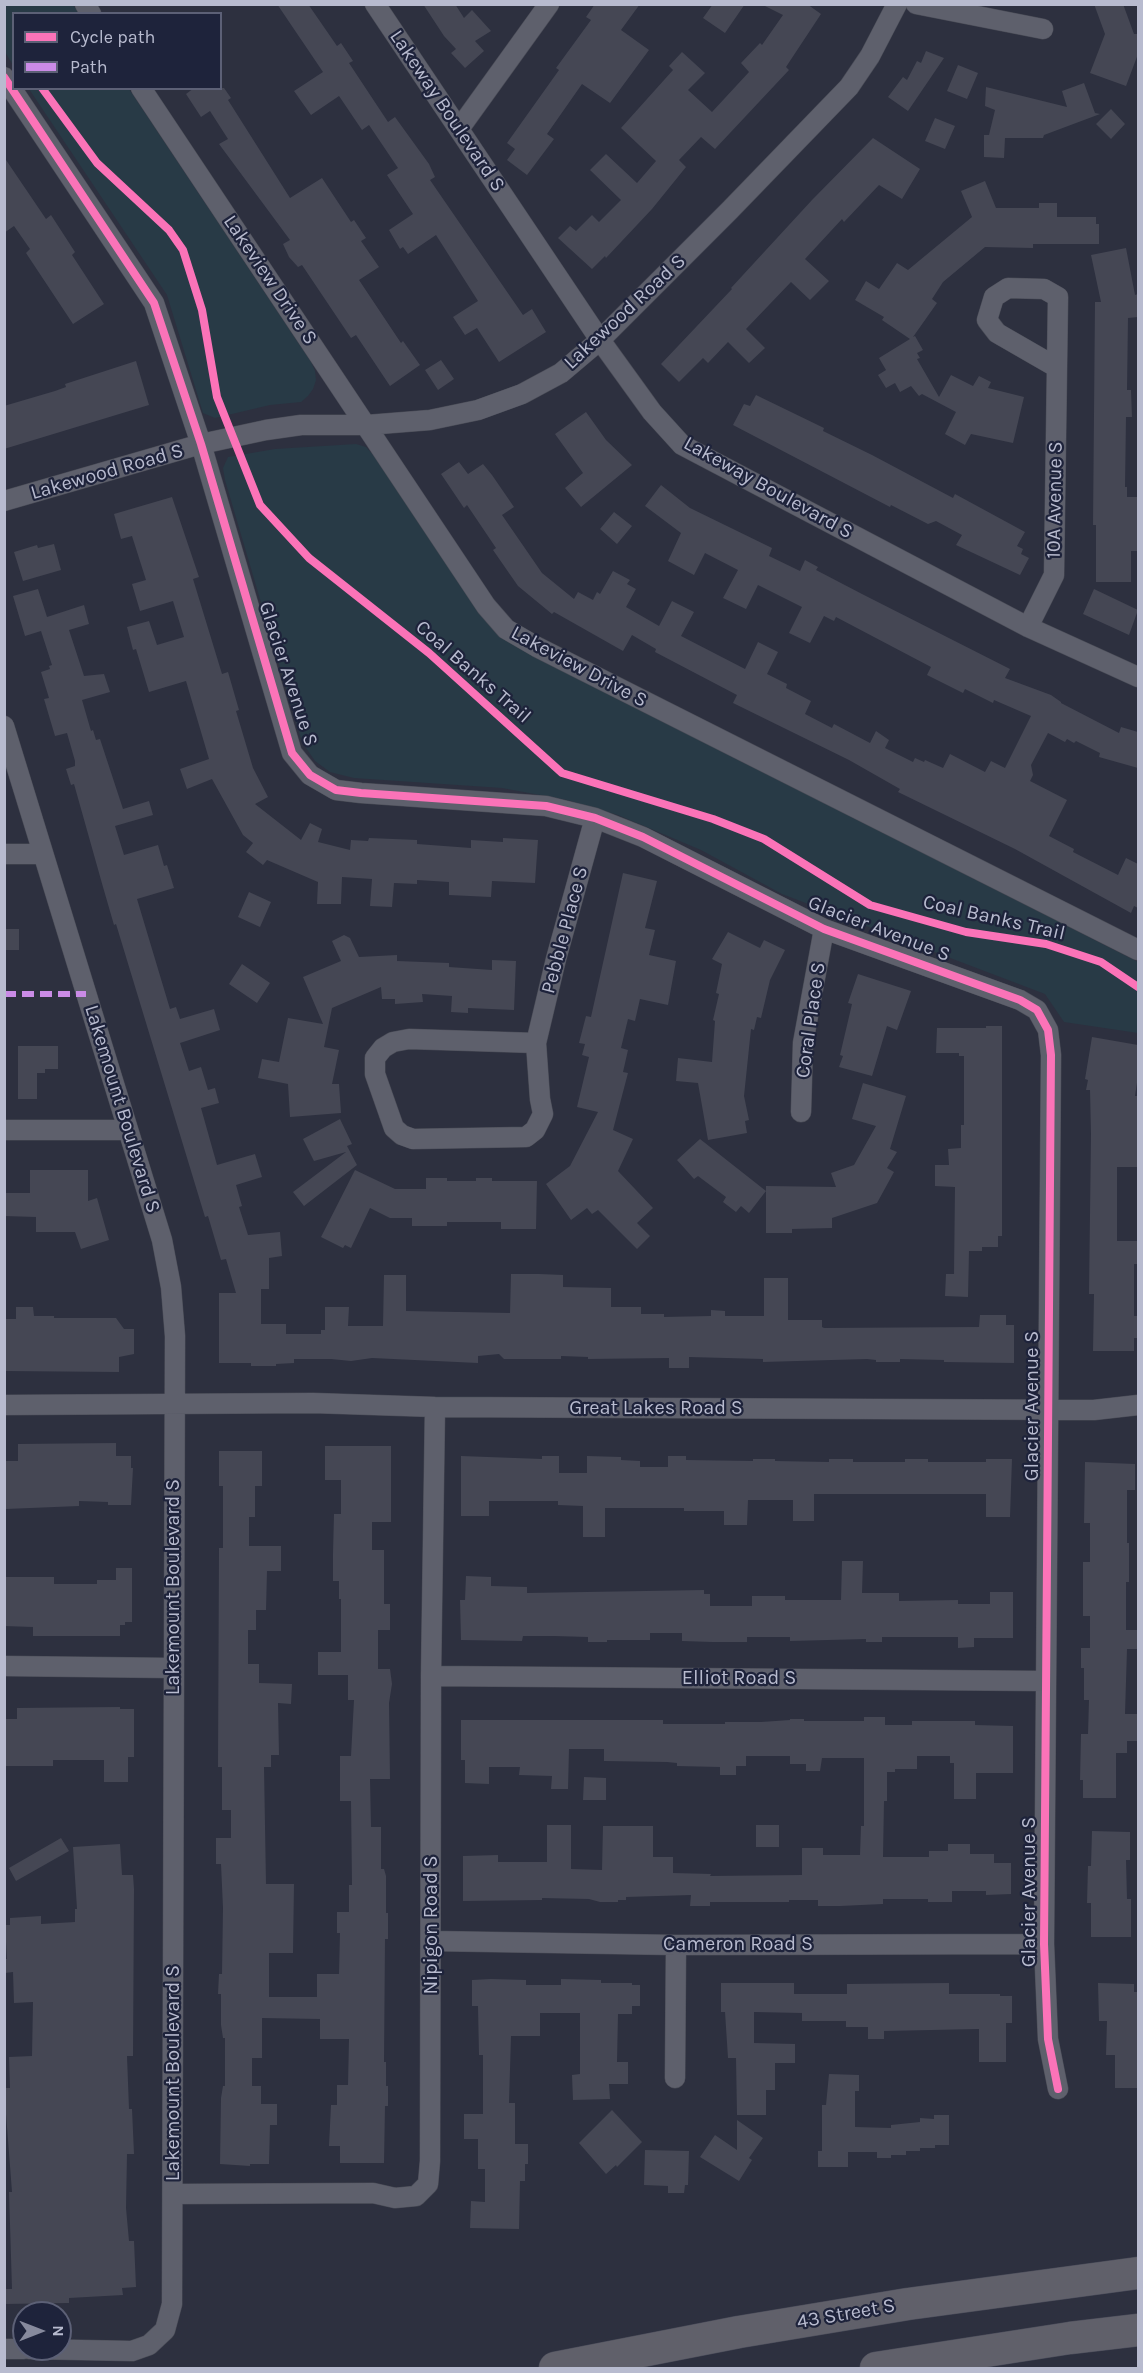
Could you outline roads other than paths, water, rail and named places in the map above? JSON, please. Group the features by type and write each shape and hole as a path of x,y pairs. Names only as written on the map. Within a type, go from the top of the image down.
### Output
{"highway":[{"name":"43 Street S","path":"555,2368 739,2332 896,2306 1138,2273"},
{"path":"876,2368 1070,2338 1138,2330"}],"street":[{"name":"Lakeway Boulevard S","path":"375,4 600,340 652,412 682,445 1028,627 1138,677"},
{"path":"459,129 549,4"},
{"name":"Lakewood Road S","path":"4,501 201,444 266,430 301,425 367,425 430,420 478,410 522,394 561,373 600,340 849,87 870,56 897,4"},
{"path":"916,4 1043,29"},
{"name":"Glacier Avenue S","path":"13,90 154,303 201,444 292,753 310,776 336,790 546,806 595,818 643,837 824,929 1020,1000 1037,1010 1048,1029 1051,1055 1044,1944 1048,2040 1058,2089"},
{"name":"Lakeview Drive S","path":"142,90 486,606 506,629 537,647 1138,950"},
{"name":"10A Avenue S","path":"1028,627 1054,575 1058,297 1044,289 1008,288 994,297 987,320 997,333 1056,367"},
{"name":"Lakemount Boulevard S","path":"4,726 162,1240 171,1287 175,1336 172,2304 165,2330 149,2345 132,2351 72,2350"},
{"name":"Pebble Place S","path":"536,1043 409,1039 393,1042 383,1048 375,1058 375,1074 394,1128 402,1135 413,1139 526,1137 535,1130 543,1114 536,1043 556,959 595,818"},
{"path":"4,854 43,854"},
{"name":"Coral Place S","path":"801,1112 803,1044 824,929"},
{"path":"4,1130 128,1130"},
{"name":"Great Lakes Road S","path":"4,1405 313,1403 435,1407 1094,1410 1138,1405"},
{"name":"Nipigon Road S","path":"174,2194 374,2193 395,2198 416,2196 428,2184 435,1407"},
{"path":"4,1666 173,1668"},
{"name":"Elliot Road S","path":"431,1676 1046,1681"},
{"name":"Cameron Road S","path":"431,1941 676,1945 1044,1944"},
{"path":"675,2078 676,1945"}]}
